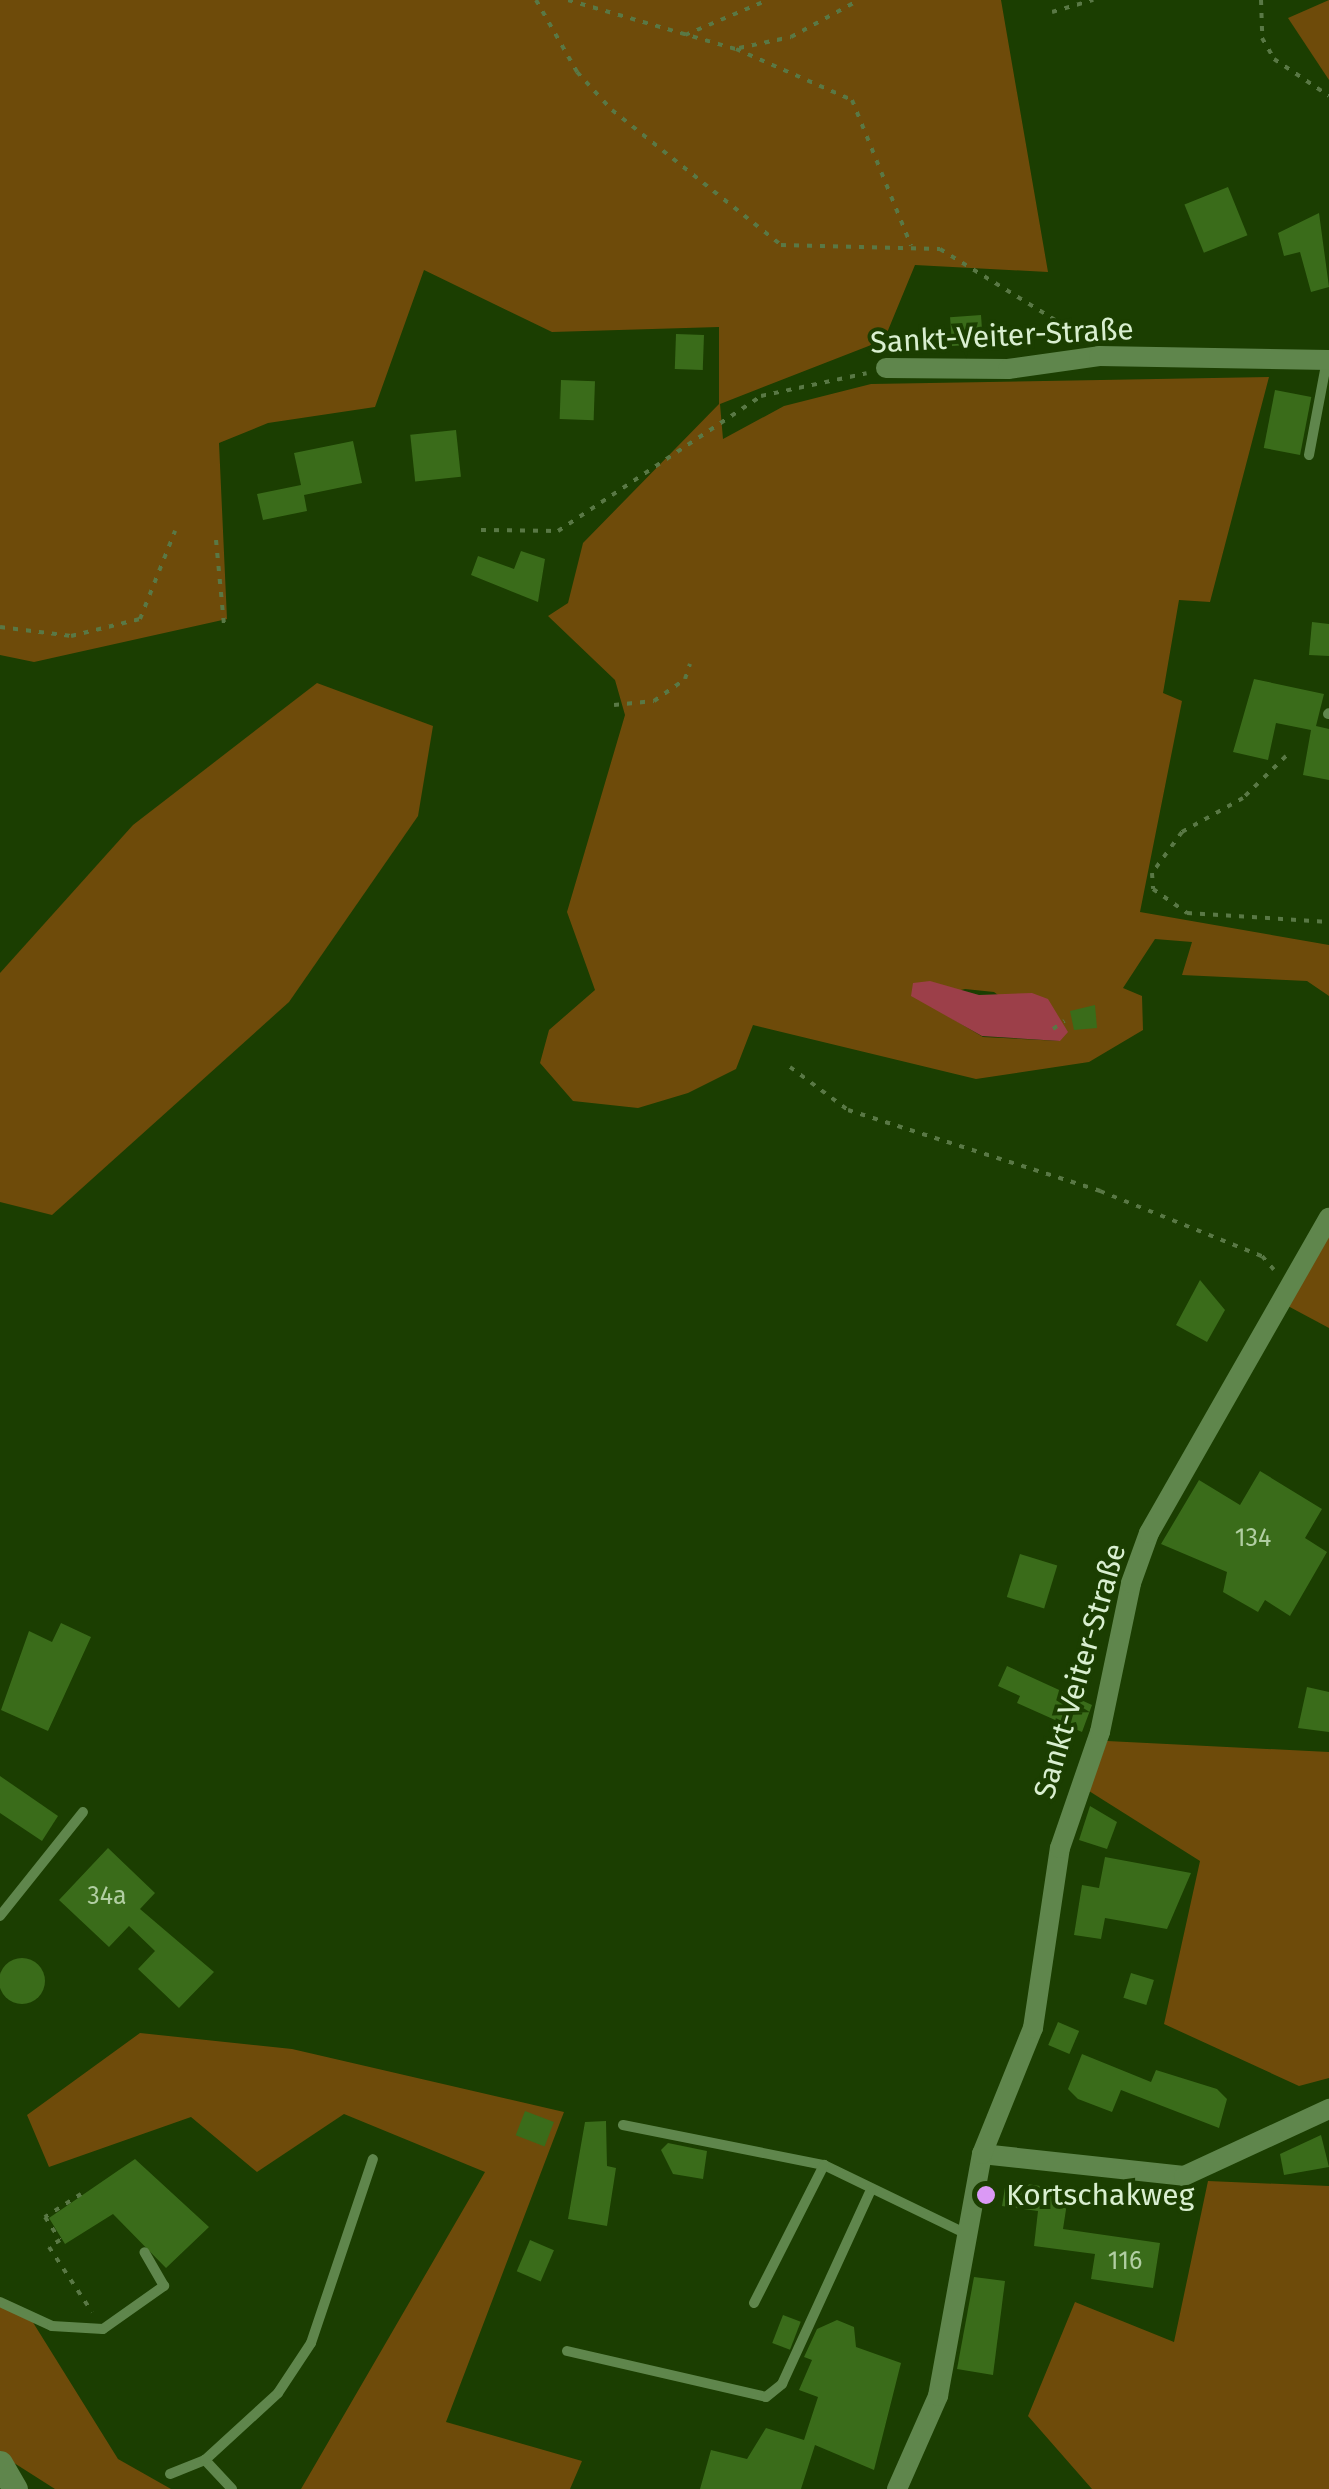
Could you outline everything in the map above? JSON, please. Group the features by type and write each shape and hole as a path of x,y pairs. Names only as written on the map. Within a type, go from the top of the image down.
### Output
{"street":[{"name":"Sankt-Veiter-Straße","path":"886,368 1008,369 1092,356 1328,360"},
{"name":"Sankt-Veiter-Straße","path":"897,2489 938,2396 982,2154 1033,2028 1060,1848 1100,1732 1131,1583 1150,1533 1292,1293 1329,1218"},
{"path":"982,2154 1184,2176 1329,2109"},
{"path":"0,2463 16,2489"}],"lane":[{"path":"1309,455 1328,360"},
{"path":"0,1916 84,1812"},
{"path":"623,2124 824,2165 968,2234"},
{"path":"170,2474 204,2460 278,2393 311,2343 373,2158"},
{"path":"754,2303 824,2165"},
{"path":"567,2351 766,2397 782,2384 870,2190"},
{"path":"0,2302 52,2326 103,2329 164,2286 144,2252"},
{"path":"204,2460 232,2489"}],"path":[{"path":"536,0 567,58 612,110 754,228 809,252 911,245 940,249 989,288 1062,317 1092,356"},
{"path":"568,0 736,49 852,100 911,245"},
{"path":"685,35 768,0"},
{"path":"736,49 791,37 859,0"},
{"path":"1052,12 1093,0"},
{"path":"1261,0 1262,38 1274,58 1329,96"},
{"name":"Sankt-Veiter-Straße","path":"481,530 558,531 761,396 886,368"},
{"path":"0,627 72,636 140,619 175,531"},
{"path":"216,540 224,625"},
{"path":"614,705 654,701 686,678 690,664"},
{"path":"1286,756 1243,798 1182,832 1152,872 1153,889 1187,913 1329,922"},
{"path":"1052,1029 1064,1020"},
{"path":"790,1067 848,1110 1100,1191 1262,1256 1292,1293"},
{"path":"81,2194 45,2217 60,2240 49,2247 103,2329"}],"shaded area":[{"path":"0,0 1001,0 1048,272 915,265 884,340 720,404 723,439 784,406 871,384 1269,377 1210,602 1179,600 1163,693 1182,701 1140,912 1329,945 1329,996 1307,981 1182,975 1192,942 1155,939 1123,988 1142,996 1143,1030 1089,1062 976,1079 753,1025 736,1069 688,1093 638,1108 573,1101 540,1063 549,1030 595,990 567,912 625,715 615,680 548,616 568,603 583,543 719,404 719,327 552,332 424,270 375,407 268,423 219,443 227,619 34,662 0,655","holes":["965,989 994,992 1060,1041 983,1037 921,1000"]},
{"path":"1329,0 1329,80 1288,18"},
{"path":"317,683 433,726 418,816 289,1002 52,1215 0,1202 0,973 133,825"},
{"path":"930,981 979,995 1032,993 1048,999 1068,1032 1060,1041 982,1036 911,996 913,983"},
{"path":"1329,1218 1329,1328 1286,1305"},
{"path":"1107,1741 1329,1752 1329,2078 1299,2086 1164,2024 1200,1861 1089,1791"},
{"path":"140,2033 292,2049 564,2112 446,2422 582,2461 570,2489 301,2489 485,2172 344,2114 257,2172 191,2117 49,2167 27,2115"},
{"path":"1208,2181 1329,2186 1329,2489 1092,2489 1028,2416 1075,2302 1174,2342"},
{"path":"0,2297 29,2316 118,2459 171,2489 55,2489 0,2454"}],"building":[{"path":"1228,187 1247,235 1204,253 1184,205"},
{"path":"1319,213 1329,287 1311,292 1300,252 1284,256 1278,233"},
{"path":"981,315 983,344 952,346 950,317"},
{"path":"676,334 704,335 703,370 675,369"},
{"path":"561,380 595,381 594,420 560,419"},
{"path":"1275,390 1311,397 1300,455 1264,448"},
{"path":"456,430 461,477 415,482 410,435"},
{"path":"353,441 362,483 304,495 307,511 263,520 257,494 301,485 294,453"},
{"path":"521,551 545,559 538,602 471,575 478,556 514,569"},
{"path":"1312,622 1329,624 1329,656 1309,655"},
{"path":"1254,679 1324,694 1316,726 1329,729 1329,780 1303,775 1311,730 1276,723 1268,760 1233,752"},
{"path":"1095,1005 1097,1028 1074,1030 1070,1011"},
{"path":"1200,1280 1225,1310 1207,1342 1176,1325"},
{"path":"1260,1471 1322,1509 1305,1538 1327,1552 1290,1616 1265,1600 1258,1612 1223,1592 1227,1572 1161,1544 1199,1480 1240,1505"},
{"path":"1020,1554 1057,1565 1044,1608 1007,1597"},
{"path":"61,1623 91,1637 48,1731 1,1710 29,1631 52,1642"},
{"path":"1007,1666 1092,1705 1082,1732 1017,1703 1020,1696 998,1686"},
{"path":"1307,1687 1329,1692 1329,1732 1298,1728"},
{"path":"0,1776 58,1816 42,1841 0,1813"},
{"path":"1090,1806 1117,1822 1107,1849 1079,1840"},
{"path":"108,1848 155,1893 140,1909 214,1972 179,2008 138,1969 155,1951 129,1926 109,1947 59,1900"},
{"path":"1105,1857 1191,1873 1167,1929 1105,1918 1101,1939 1074,1935 1082,1885 1099,1888"},
{"path":"22,1958 38,1965 45,1981 38,1997 22,2004 6,1997 -1,1981 6,1965"},
{"path":"1131,1973 1154,1980 1146,2005 1123,1998"},
{"path":"1058,2022 1079,2031 1069,2054 1048,2045"},
{"path":"1082,2054 1151,2082 1156,2070 1217,2089 1227,2099 1219,2128 1121,2090 1112,2112 1078,2099 1068,2089"},
{"path":"525,2111 554,2122 545,2146 516,2135"},
{"path":"606,2121 607,2166 616,2168 607,2226 568,2219 585,2122"},
{"path":"1321,2135 1329,2167 1284,2175 1280,2154"},
{"path":"668,2143 707,2151 703,2179 673,2174 661,2150"},
{"path":"135,2159 209,2227 166,2268 113,2214 65,2244 49,2218"},
{"path":"1006,2181 1069,2190 1063,2229 1160,2243 1153,2288 1091,2279 1095,2254 1034,2246 1038,2211 1002,2206"},
{"path":"530,2240 554,2250 541,2281 517,2271"},
{"path":"974,2277 1005,2281 993,2375 957,2369"},
{"path":"783,2315 801,2322 790,2350 772,2343"},
{"path":"837,2320 854,2327 856,2347 901,2363 874,2470 815,2445 801,2489 700,2489 711,2450 747,2459 766,2428 804,2440 818,2397 799,2390 812,2360 804,2357 817,2329"}],"place":[{"name":"Kortschakweg","path":"986,2195"}]}
